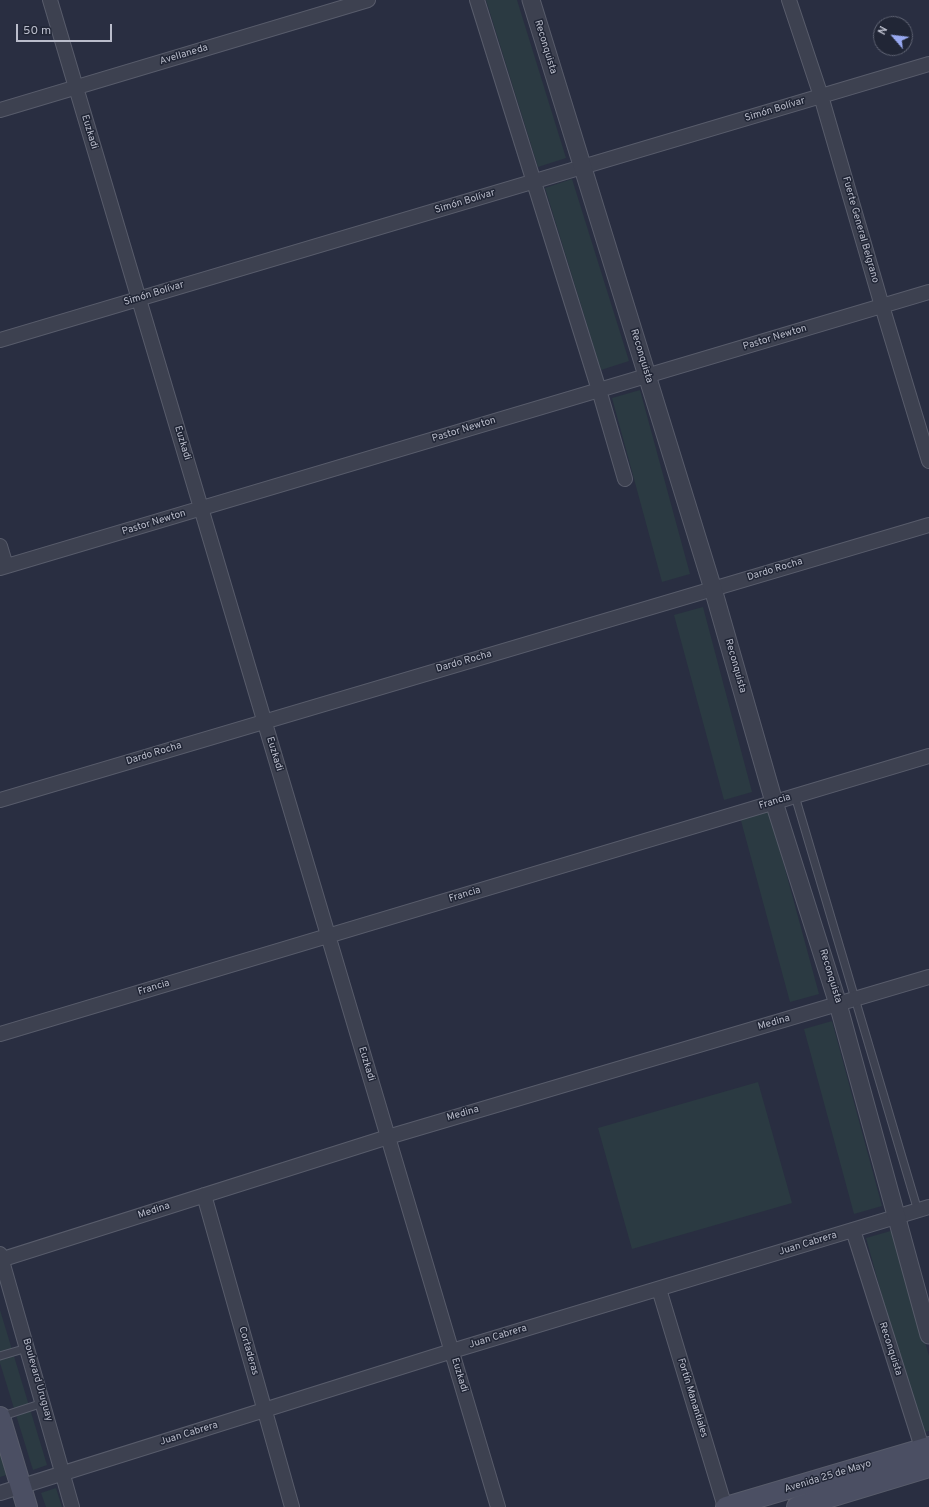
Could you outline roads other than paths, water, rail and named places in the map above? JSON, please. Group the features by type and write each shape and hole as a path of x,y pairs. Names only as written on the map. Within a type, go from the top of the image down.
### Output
{"main road":[{"path":"0,1417 27,1507"},
{"name":"Avenida 25 de Mayo","path":"725,1507 925,1448"},
{"name":"Avenida 25 de Mayo","path":"797,1507 929,1467"}],"street":[{"name":"Euzkadi","path":"50,0 498,1507"},
{"name":"Avellaneda","path":"0,110 368,0"},
{"path":"477,0 599,390 625,479"},
{"name":"Reconquista","path":"531,0 713,589 774,802 838,1004 929,1335"},
{"name":"Fuerte General Belgrano","path":"790,0 821,96 929,461"},
{"name":"Simón Bolívar","path":"0,340 929,64"},
{"name":"Pastor Newton","path":"3,567 929,292"},
{"name":"Dardo Rocha","path":"0,800 929,525"},
{"path":"0,546 3,567"},
{"name":"Francia","path":"0,1034 929,756"},
{"name":"Medina","path":"1,1258 388,1137 929,977"},
{"name":"Cortaderas","path":"204,1195 292,1507"},
{"name":"Juan Cabrera","path":"0,1493 452,1351 924,1209"},
{"name":"Reconquista","path":"852,1230 925,1448 929,1467"},
{"name":"Boulevard Uruguay","path":"1,1258 64,1473 72,1507"},
{"name":"Fortín Manantiales","path":"659,1289 725,1507"}],"lane":[{"path":"795,796 855,999 924,1209"},
{"path":"0,1356 27,1348"},
{"path":"0,1417 43,1403"}]}
